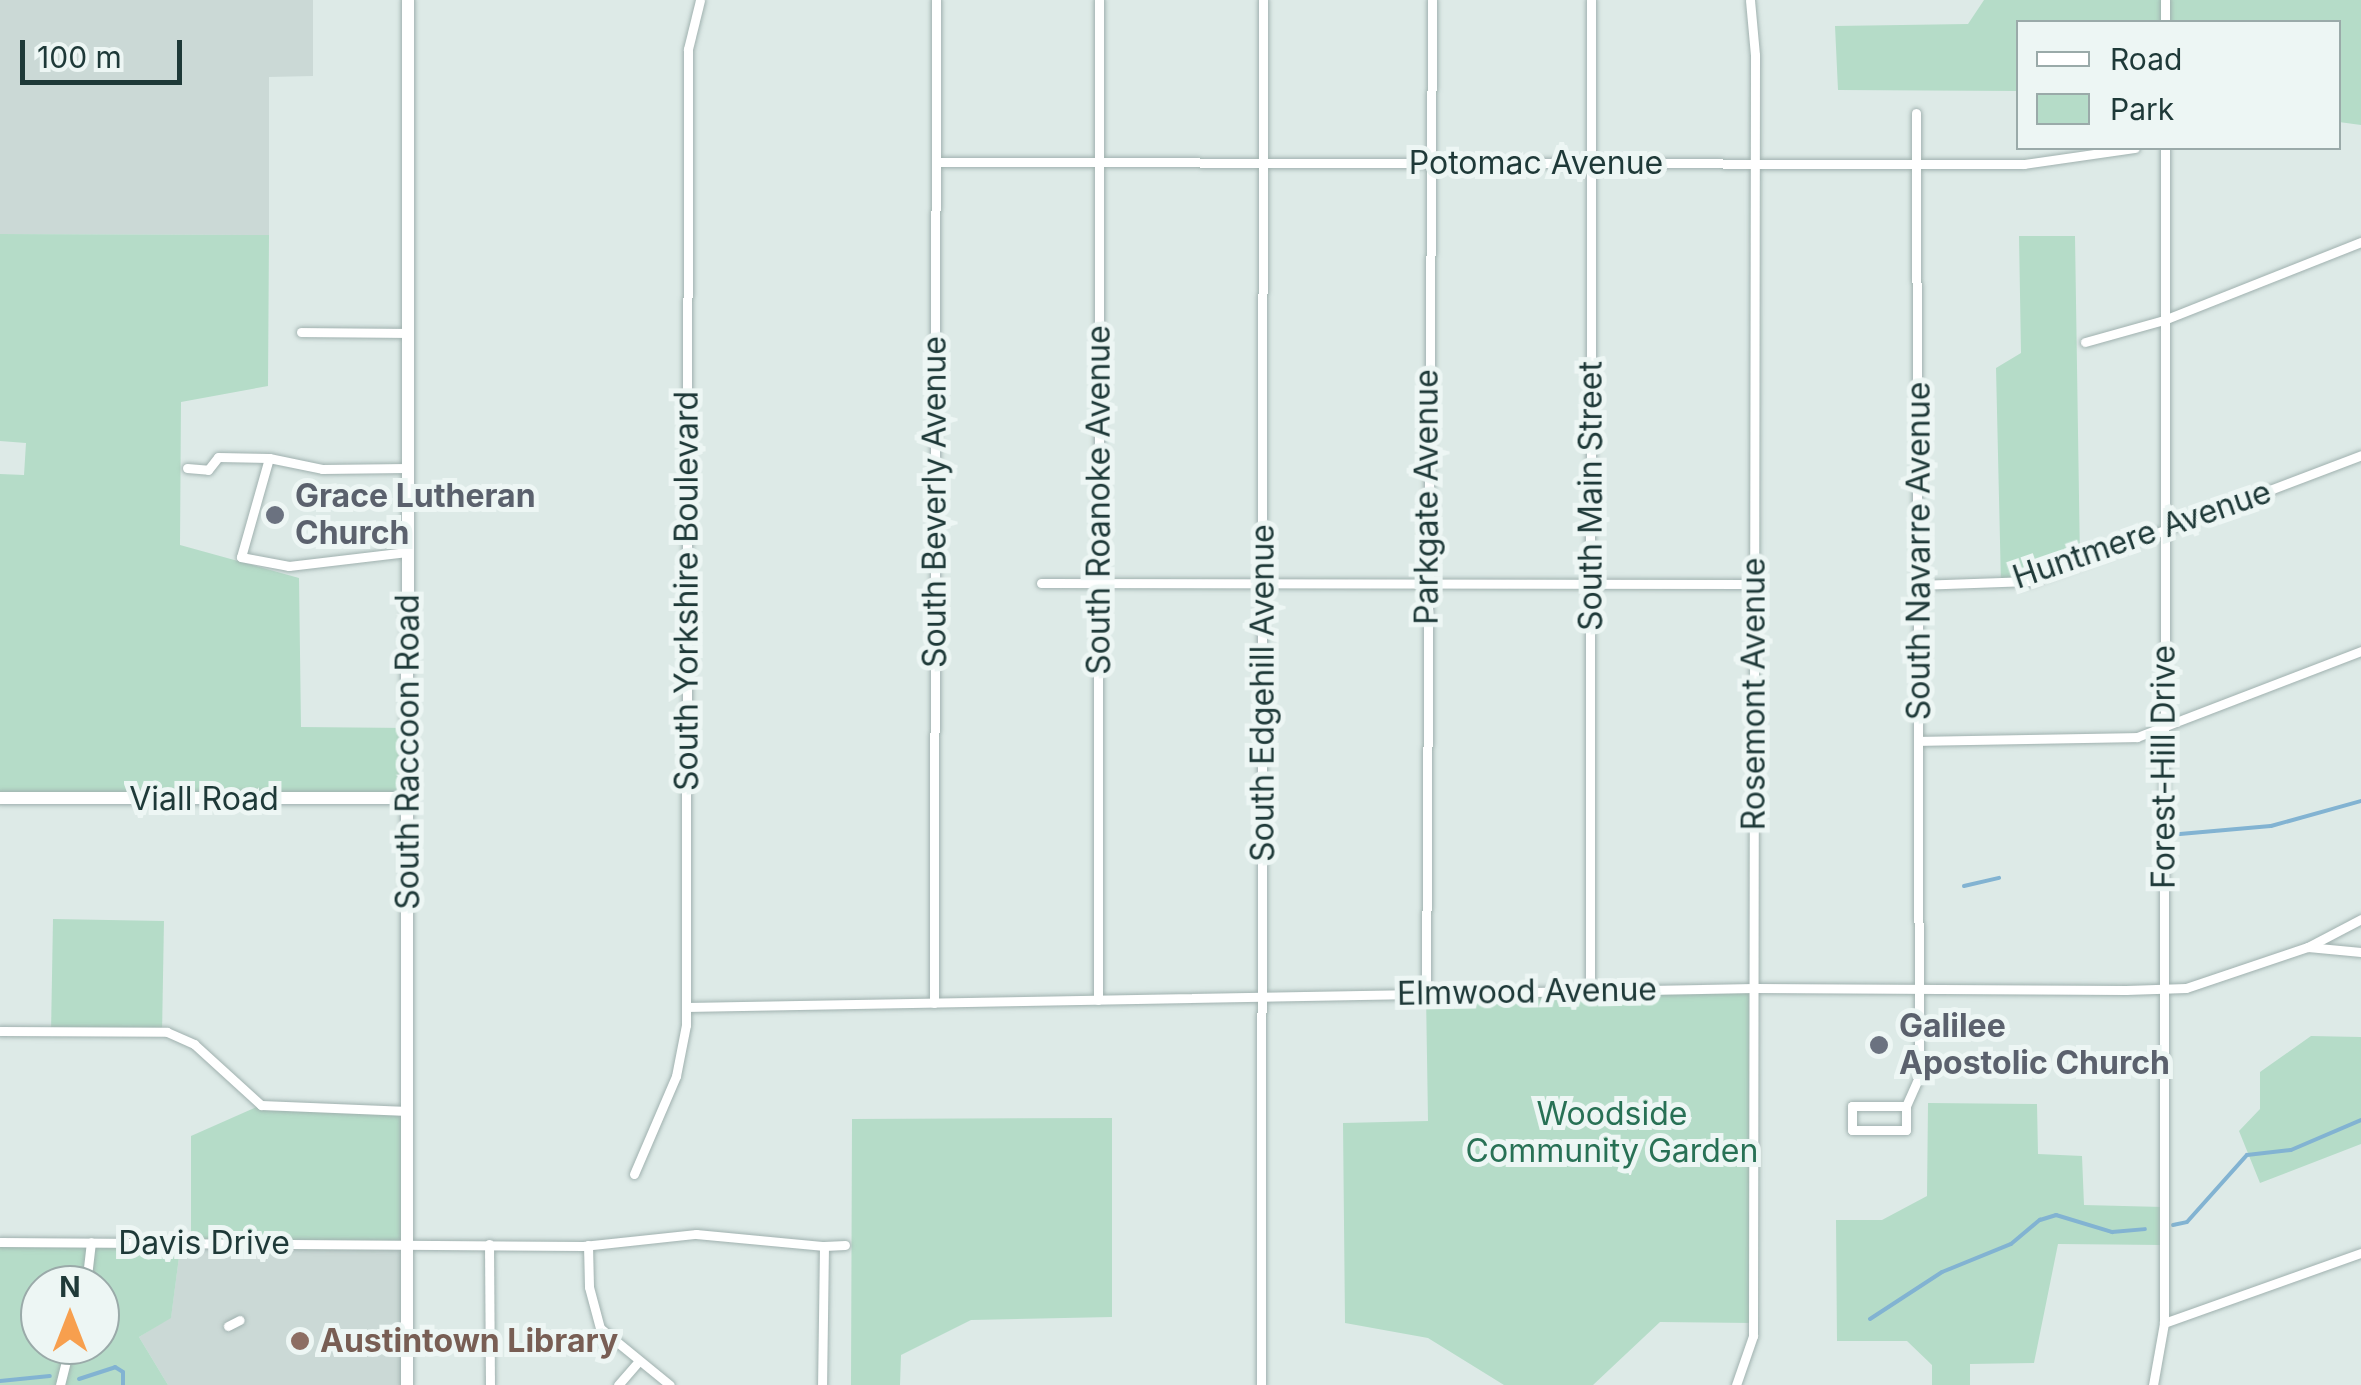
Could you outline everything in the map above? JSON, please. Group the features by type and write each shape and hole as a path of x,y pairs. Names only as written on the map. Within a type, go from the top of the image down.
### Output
{"street":[{"name":"South Raccoon Road","path":"407,1385 408,0"},
{"name":"South Yorkshire Boulevard","path":"634,1174 676,1076 686,1007 688,49 700,0"},
{"name":"South Beverly Avenue","path":"934,1003 936,0"},
{"name":"South Roanoke Avenue","path":"1098,1000 1100,0"},
{"name":"South Edgehill Avenue","path":"1261,1385 1264,0"},
{"name":"Parkgate Avenue","path":"1426,994 1427,162 1432,0"},
{"name":"South Main Street","path":"1590,991 1592,0"},
{"name":"Rosemont Avenue","path":"1736,1385 1753,1336 1755,163 1750,0"},
{"name":"South Navarre Avenue","path":"1906,1106 1919,1078 1916,114"},
{"name":"Potomac Avenue","path":"936,162 1917,164 2064,162 2125,150"},
{"name":"Forest-Hill Drive","path":"2153,1385 2164,1323 2165,150"},
{"path":"2086,342 2164,320 2361,242"},
{"path":"301,332 407,333"},
{"name":"Huntmere Avenue","path":"1917,585 2030,581 2361,455"},
{"path":"187,468 208,470 218,456 269,458 322,469 407,468"},
{"path":"269,458 241,558 289,566 407,552"},
{"path":"1041,583 1754,584"},
{"path":"1918,742 2092,741 2164,728 2361,652"},
{"name":"Viall Road","path":"0,798 409,798"},
{"path":"2308,948 2361,919"},
{"name":"Elmwood Avenue","path":"686,1007 1754,988 2164,989 2308,948 2361,952"},
{"path":"0,1031 167,1032 194,1044 261,1105 408,1111"},
{"path":"1852,1106 1906,1106 1906,1130 1852,1130 1852,1106"},
{"name":"Davis Drive","path":"0,1242 588,1245 696,1234 846,1246"},
{"path":"88,1265 91,1242"},
{"path":"488,1244 490,1385"},
{"path":"588,1245 589,1287 600,1328 637,1364 670,1385"},
{"path":"822,1385 824,1246"},
{"path":"2164,1323 2361,1253"},
{"path":"228,1326 240,1320"},
{"path":"618,1385 637,1364"}],"shaded area":[{"path":"0,0 313,0 313,76 269,77 269,235 0,234"},
{"path":"181,1242 408,1243 407,1385 168,1385 139,1337 171,1317"}],"green space":[{"path":"1984,0 2361,0 2361,125 2341,122 2341,20 2016,20 2016,91 1838,90 1835,26 1968,24"},
{"path":"0,234 269,235 268,386 181,402 180,545 299,578 301,727 408,728 409,798 0,798 0,474 24,475 26,443 0,441"},
{"path":"2019,236 2075,236 2080,562 2001,585 1996,368 2021,353"},
{"path":"53,919 164,921 162,1033 51,1031"},
{"name":"Woodside Community Garden","path":"1754,988 1753,1323 1660,1322 1593,1385 1504,1385 1428,1338 1345,1323 1343,1123 1428,1121 1426,994"},
{"path":"2311,1036 2361,1037 2361,1144 2260,1183 2239,1131 2260,1109 2260,1072"},
{"path":"1928,1103 2037,1104 2038,1154 2082,1156 2084,1205 2163,1207 2163,1245 2058,1244 2034,1363 1970,1364 1970,1385 1932,1385 1932,1365 1907,1341 1837,1341 1836,1220 1882,1220 1927,1196"},
{"path":"261,1105 408,1111 408,1243 191,1242 191,1136"},
{"path":"1112,1118 1112,1317 971,1320 901,1355 900,1385 851,1385 852,1119"},
{"path":"0,1242 181,1242 171,1318 139,1337 168,1385 0,1385"}],"waterway":[{"path":"2180,834 2271,826 2361,801"},
{"path":"1964,886 1999,878"},
{"path":"2173,1225 2187,1222 2247,1155 2291,1150 2361,1120"},
{"path":"1870,1319 1942,1272 2011,1244 2040,1220 2056,1215 2112,1232 2145,1229"},
{"path":"79,1379 115,1367 123,1372 123,1385"},
{"path":"0,1381 50,1376"}],"place":[{"name":"Grace Lutheran Church","path":"275,515"},
{"name":"Galilee Apostolic Church","path":"1879,1045"},
{"name":"Austintown Library","path":"300,1341"}]}
